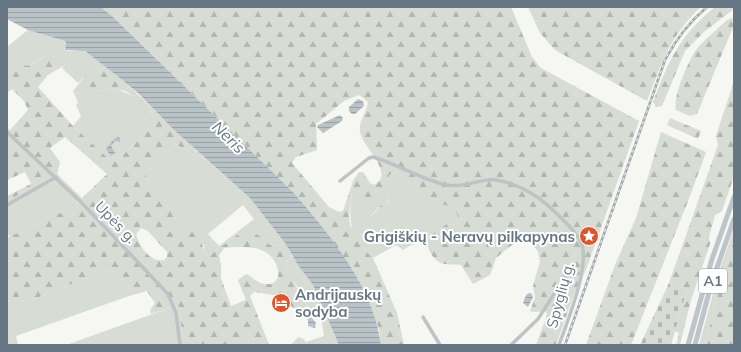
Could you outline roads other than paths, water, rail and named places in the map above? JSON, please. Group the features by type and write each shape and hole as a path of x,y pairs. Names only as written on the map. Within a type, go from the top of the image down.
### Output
{"highway":[{"name":"A1","path":"688,345 710,265 734,197"},
{"name":"A1","path":"695,345 724,245 734,220"}],"street":[{"name":"Upės g.","path":"7,132 24,150 56,177 168,294 176,313 180,345"},
{"name":"Spyglių g.","path":"340,181 369,158 373,157 448,186 493,180 522,188 549,206 573,231 583,249 581,274 559,345"},
{"path":"7,204 56,177"},
{"path":"511,345 538,319 565,277 572,272 581,274"},
{"path":"423,317 440,345"}],"water":[{"name":"Neris","path":"7,7 101,7 113,17 294,193 322,227 336,245 360,283 376,323 381,345 339,345 313,285 298,265 285,243 250,198 174,130 139,94 116,75 85,51 65,50 65,41 28,30 7,19"},
{"path":"358,99 363,101 364,106 355,114 352,114 349,111 349,107"},
{"path":"340,115 343,118 342,121 323,133 317,127 318,125"},
{"path":"118,137 120,138 120,142 115,141 111,146 115,153 111,156 106,149 114,139"},
{"path":"531,293 533,297 528,307 523,303 526,295"},
{"path":"308,317 311,317 316,323 315,328 308,326"}],"railway":[{"path":"565,345 665,60 683,31 707,7"}],"place":[{"name":"Grigiškių - Neravų pilkapynas","path":"589,236"},
{"name":"Andrijauskų sodyba","path":"281,303"}]}
